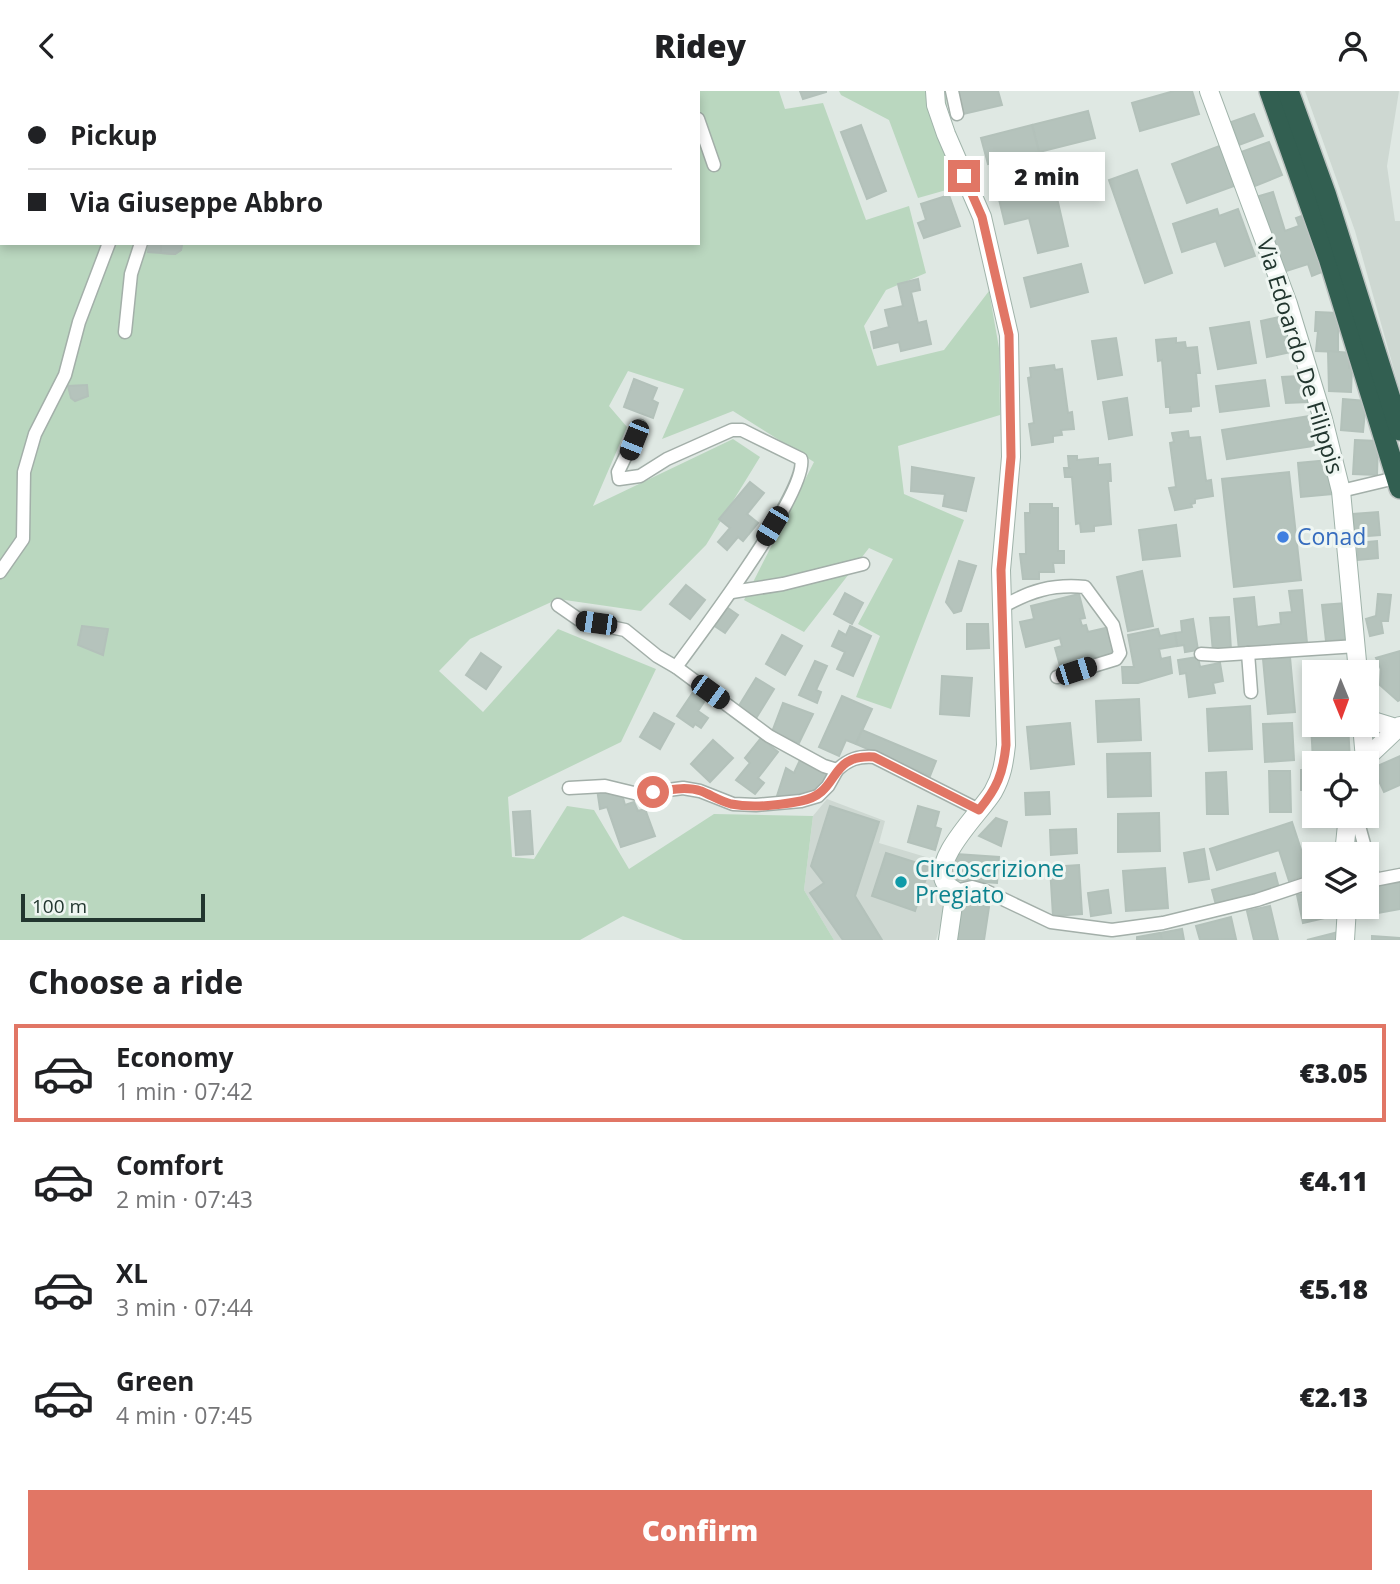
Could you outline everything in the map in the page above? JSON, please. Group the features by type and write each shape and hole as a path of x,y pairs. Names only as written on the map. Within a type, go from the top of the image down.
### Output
{"highway":[{"path":"1269,91 1329,258 1393,484"},
{"path":"1288,91 1345,251 1400,430"}],"street":[{"path":"935,91 936,105 946,134 982,217 1009,335 1011,457 1001,570 1006,745 1003,772 992,794 951,848 943,873 946,883 955,891"},
{"path":"952,91 957,114"},
{"name":"Via Edoardo De Filippis","path":"1209,91 1288,304 1323,419 1341,491 1358,660"},
{"path":"700,125 714,165"},
{"path":"0,572 23,539 24,472 35,435 65,375 79,322 108,245"},
{"path":"125,332 131,274 140,245"},
{"path":"640,426 618,472 619,479 640,476 667,459 732,430 742,430 801,459 803,467 794,491 732,593 676,667"},
{"path":"1341,491 1393,484"},
{"path":"732,593 783,584 863,563"},
{"path":"1002,607 1028,593 1064,585 1085,587 1113,625 1120,653 1116,659 1057,677"},
{"path":"558,605 581,621 625,630 769,736 824,766 837,770"},
{"path":"1201,654 1357,646"},
{"path":"1248,653 1251,692"},
{"path":"1379,726 1398,727"},
{"path":"1373,751 1398,727"},
{"path":"569,788 605,786 638,794 683,788 700,790 733,804 801,801 818,796 847,760 860,756 874,757 979,810"},
{"path":"1360,828 1374,880 1400,875"},
{"path":"955,891 972,887 1051,922 1112,930 1163,923 1257,900 1302,885"},
{"path":"948,940 955,891"},
{"path":"1345,940 1346,919"}],"shaded area":[{"path":"1305,91 1399,91 1387,166 1395,221 1400,221 1400,391 1355,231"},
{"path":"827,799 885,821 879,843 936,860 938,886 946,905 936,940 834,940 804,890 813,816"}],"green space":[{"path":"700,91 779,91 785,109 823,103 866,220 909,206 926,273 886,290 864,326 877,366 944,350 989,291 999,348 1000,415 898,446 904,494 964,520 891,709 856,697 880,636 858,624 893,559 869,548 804,632 744,600 814,462 733,411 662,439 684,389 628,371 609,406 627,427 593,506 733,439 760,457 706,545 641,611 558,599 470,639 439,671 483,712 558,629 656,669 621,742 508,797 512,857 534,859 567,806 594,810 629,869 714,814 813,816 804,890 834,940 683,940 623,916 580,940 0,940 0,245 700,245"},
{"path":"839,91 945,91 957,187 918,198 889,120 841,95"}],"building":[{"path":"800,91 826,91 826,92 803,99"},
{"path":"958,91 998,91 1002,105 963,114"},
{"path":"1174,91 1192,91 1199,114 1140,131 1132,103"},
{"path":"1088,111 1095,138 1039,152 1032,125"},
{"path":"1254,114 1263,136 1239,145 1231,122"},
{"path":"861,125 886,191 867,199 841,132"},
{"path":"1032,125 1039,152 988,164 981,138"},
{"path":"1269,142 1282,175 1255,186 1241,152"},
{"path":"1222,145 1237,185 1187,203 1172,164"},
{"path":"1137,170 1172,273 1145,283 1109,180"},
{"path":"1045,179 1050,200 1057,198 1068,246 1038,253 1029,218 1005,224 997,191"},
{"path":"1273,192 1285,231 1299,226 1296,218 1304,215 1322,272 1312,276 1308,264 1280,273 1256,197"},
{"path":"949,195 960,226 924,238 918,223 926,220 921,204"},
{"path":"1217,209 1219,216 1238,209 1255,256 1225,266 1216,241 1182,252 1173,224"},
{"path":"149,245 182,245 181,250 175,254 148,252"},
{"path":"161,245 182,245 181,250 175,254 161,253"},
{"path":"1081,264 1088,292 1031,307 1024,278"},
{"path":"918,279 920,290 911,292 918,323 926,321 931,344 901,351 899,342 874,348 871,332 889,327 885,310 903,306 898,284"},
{"path":"1316,312 1338,313 1338,352 1316,351"},
{"path":"1284,316 1291,352 1267,357 1261,321"},
{"path":"1249,322 1256,363 1218,369 1210,328"},
{"path":"1116,338 1122,375 1098,379 1092,341"},
{"path":"1176,338 1176,343 1185,342 1186,348 1197,347 1200,373 1196,373 1199,406 1191,407 1191,411 1170,413 1170,407 1166,407 1162,360 1158,361 1156,340"},
{"path":"1328,351 1350,353 1351,392 1329,391"},
{"path":"1054,365 1055,370 1062,369 1068,413 1072,412 1074,429 1061,430 1062,435 1053,436 1053,442 1032,445 1029,424 1034,423 1028,378 1031,377 1030,368"},
{"path":"1300,376 1308,402 1286,403 1282,377"},
{"path":"634,379 657,388 652,400 658,403 653,418 624,407"},
{"path":"1265,380 1269,406 1220,412 1216,386"},
{"path":"87,385 88,396 75,401 71,398 68,386"},
{"path":"1127,398 1132,435 1109,439 1103,402"},
{"path":"1343,399 1366,401 1363,432 1341,430"},
{"path":"1310,416 1314,446 1227,459 1222,430"},
{"path":"1188,431 1189,438 1200,437 1206,481 1211,480 1213,496 1195,499 1192,507 1175,510 1169,488 1176,487 1170,443 1174,442 1172,433"},
{"path":"1355,440 1378,441 1377,475 1353,474"},
{"path":"1068,456 1077,456 1077,460 1098,458 1098,465 1110,464 1111,481 1108,481 1111,524 1094,526 1094,531 1081,532 1080,523 1076,524 1072,477 1065,477 1064,468 1069,468"},
{"path":"1329,460 1332,494 1301,497 1298,463"},
{"path":"912,467 974,478 966,511 943,506 945,494 911,491"},
{"path":"1289,472 1301,580 1234,587 1222,479"},
{"path":"750,482 764,493 747,514 758,523 743,541 738,537 727,550 718,542 730,528 719,519"},
{"path":"1030,504 1052,504 1052,508 1058,508 1058,551 1064,551 1064,563 1053,563 1054,572 1039,572 1039,579 1023,579 1020,554 1026,554 1025,513 1030,513"},
{"path":"1378,512 1380,535 1355,537 1353,514"},
{"path":"1176,525 1180,556 1143,560 1139,530"},
{"path":"1377,541 1378,558 1358,560 1357,543"},
{"path":"959,561 976,566 961,611 954,613 946,602"},
{"path":"1142,571 1153,626 1128,631 1117,577"},
{"path":"686,585 705,600 690,619 670,604"},
{"path":"1302,590 1307,643 1239,650 1234,599 1254,597 1257,627 1281,624 1280,613 1292,612 1289,591"},
{"path":"845,593 863,603 852,624 834,614"},
{"path":"1079,594 1085,618 1080,619 1082,626 1086,625 1088,632 1110,627 1116,653 1092,659 1094,664 1062,673 1055,648 1062,646 1060,638 1026,647 1020,622 1034,619 1031,606"},
{"path":"1378,594 1391,595 1388,621 1381,621 1383,633 1370,636 1366,619 1376,616"},
{"path":"1346,603 1350,639 1326,641 1322,605"},
{"path":"725,606 738,615 725,633 713,625"},
{"path":"1229,617 1231,650 1213,652 1210,618"},
{"path":"1193,619 1198,650 1185,652 1184,645 1177,646 1175,633 1182,632 1181,621"},
{"path":"967,624 988,624 989,648 967,649"},
{"path":"82,626 108,629 103,655 78,645"},
{"path":"850,626 871,636 853,676 837,669 845,652 832,646 839,631 846,635"},
{"path":"1158,629 1160,636 1175,633 1177,646 1159,649 1161,659 1170,657 1172,673 1138,683 1123,683 1122,667 1134,667 1128,635"},
{"path":"782,635 802,646 785,675 766,664"},
{"path":"1400,651 1400,700 1380,685 1381,669 1376,658"},
{"path":"481,653 501,667 486,689 466,675"},
{"path":"1198,657 1200,667 1220,663 1223,681 1213,683 1215,693 1189,697 1186,673 1180,674 1178,660"},
{"path":"1290,657 1295,712 1268,714 1263,659"},
{"path":"815,661 827,666 816,690 821,692 817,703 799,695"},
{"path":"942,676 972,678 969,716 940,714"},
{"path":"756,678 774,689 755,720 737,709"},
{"path":"696,688 708,696 698,711 708,718 701,728 695,724 693,727 677,716"},
{"path":"842,696 872,709 856,744 846,740 839,756 819,747"},
{"path":"1139,699 1141,740 1098,742 1096,701"},
{"path":"783,703 813,714 799,743 772,732"},
{"path":"1250,706 1252,749 1209,751 1207,709"},
{"path":"654,713 674,724 660,749 640,737"},
{"path":"1070,723 1074,764 1031,769 1027,727"},
{"path":"1292,723 1294,760 1265,762 1263,724"},
{"path":"862,730 936,761 930,776 856,744"},
{"path":"1312,737 1349,737 1349,751 1312,751"},
{"path":"761,738 778,752 758,778 764,783 755,794 736,780 750,763 745,758"},
{"path":"713,740 733,758 710,782 691,764"},
{"path":"1150,753 1151,796 1108,797 1107,754"},
{"path":"1400,756 1400,785 1384,792 1379,781 1379,765"},
{"path":"800,760 832,772 826,784 810,796 794,799 777,796 786,768 794,773"},
{"path":"1269,771 1290,771 1291,812 1270,812"},
{"path":"1226,772 1228,814 1207,814 1206,773"},
{"path":"597,789 622,794 625,805 634,802 638,811 645,809 655,836 621,847 607,807 600,809"},
{"path":"1049,792 1050,814 1026,815 1025,793"},
{"path":"830,806 879,822 855,896 882,940 843,940 810,893 824,883 811,866"},
{"path":"918,806 939,812 935,827 941,829 935,850 908,842"},
{"path":"530,811 533,854 516,855 513,812"},
{"path":"1159,813 1160,851 1118,852 1118,814"},
{"path":"996,818 1007,822 1001,846 979,836"},
{"path":"1292,822 1302,853 1302,876 1289,881 1279,850 1217,870 1210,849"},
{"path":"1076,829 1077,853 1051,855 1050,830"},
{"path":"1359,834 1360,842 1350,842 1351,835"},
{"path":"1204,849 1209,879 1189,882 1184,853"},
{"name":"Circoscrizione Pregiato","path":"886,853 930,867 915,911 872,896"},
{"path":"956,854 999,857 997,883 954,880"},
{"path":"1079,865 1082,914 1053,916 1050,867"},
{"path":"1165,868 1168,908 1126,911 1123,871"},
{"path":"1275,873 1279,888 1216,905 1212,890"},
{"path":"1400,882 1400,909 1379,913 1379,885"},
{"path":"1108,890 1111,913 1091,916 1088,893"},
{"path":"1302,894 1302,918 1297,895"},
{"path":"962,902 989,907 984,940 955,940"},
{"path":"1270,906 1278,940 1254,940 1247,911"},
{"path":"1231,917 1236,939 1200,940 1196,926"},
{"path":"1302,919 1320,919 1303,923"},
{"path":"1182,929 1184,940 1162,940 1160,933"},
{"path":"1338,932 1338,940 1307,940"},
{"path":"1160,933 1162,940 1137,940 1137,937"},
{"path":"1372,936 1400,938 1400,940 1372,940"}],"place":[{"name":"Conad","path":"1283,537"},
{"name":"Circoscrizione Pregiato","path":"901,882"}],"route":[{"path":"653,792 683,788 700,790 733,804 801,801 818,796 847,760 860,756 874,757 979,810 992,794 1003,772 1006,745 1001,570 1011,457 1012,388 1009,335 982,217 964,176"}]}
